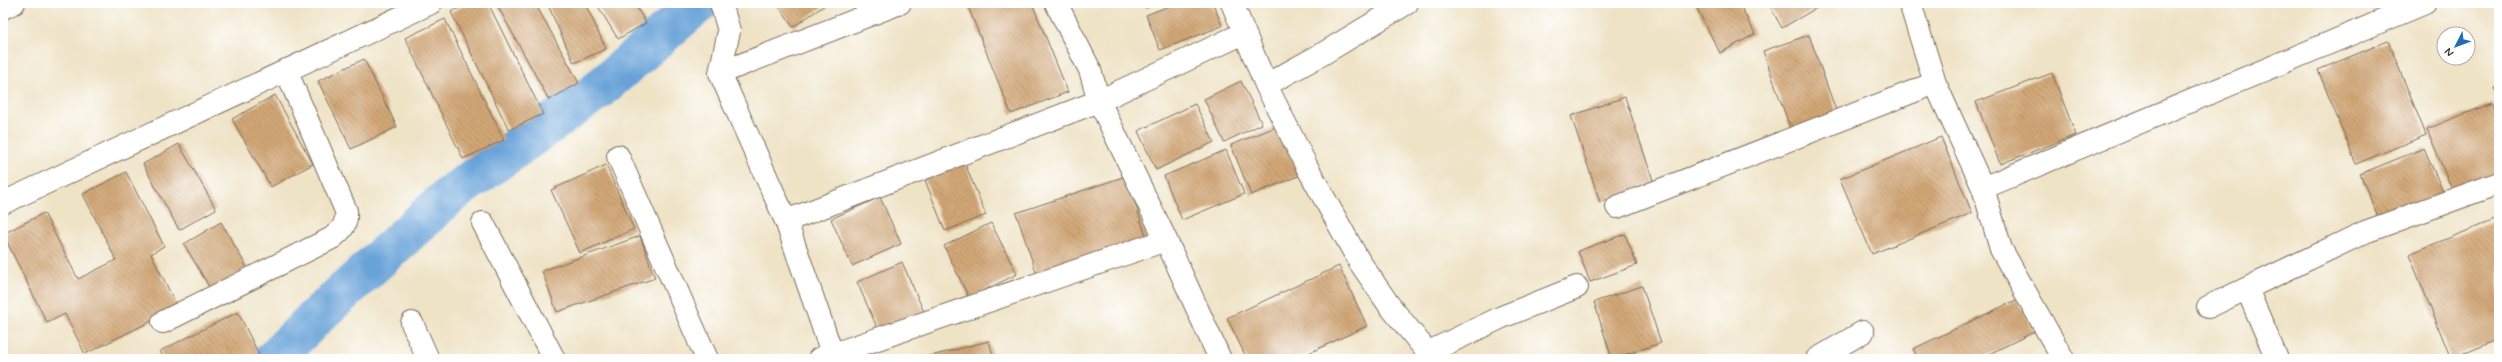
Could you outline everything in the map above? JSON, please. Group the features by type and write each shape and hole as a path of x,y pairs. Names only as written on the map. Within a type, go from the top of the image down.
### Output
{"street":[{"path":"3,8 14,3"},
{"path":"3,203 431,3"},
{"path":"722,3 729,31 720,73 786,221 828,358 1166,240"},
{"path":"720,73 900,3"},
{"path":"1056,3 1090,70 1099,101 1166,240 1220,359"},
{"path":"1232,3 1266,85 1307,167 1360,260 1389,305 1431,356 1502,317 1578,286"},
{"path":"1266,85 1324,53 1407,3"},
{"path":"1910,3 1935,83 1983,188 2001,249 2063,359"},
{"path":"1983,188 2425,3"},
{"path":"786,221 1099,101 1244,33"},
{"path":"163,322 332,238 341,230 346,222 346,211 286,70"},
{"path":"1618,207 1935,83"},
{"path":"618,156 707,359"},
{"path":"2208,307 2365,232 2499,183"},
{"path":"483,223 554,359"},
{"path":"2247,289 2277,359"},
{"path":"412,323 428,359"},
{"path":"1817,359 1863,332"}],"building":[{"path":"470,3 488,3 543,114 509,130 451,12"},
{"path":"496,3 535,3 579,83 549,100"},
{"path":"547,3 585,3 606,49 574,63"},
{"path":"596,3 634,3 646,23 618,39"},
{"path":"776,3 828,3 793,27"},
{"path":"1032,3 1068,92 1011,114 967,4"},
{"path":"1144,3 1157,3 1146,8"},
{"path":"1177,3 1213,3 1222,26 1160,50 1146,15"},
{"path":"1694,3 1739,3 1755,34 1720,53"},
{"path":"1768,3 1818,3 1820,6 1782,28"},
{"path":"445,19 504,140 463,159 405,38"},
{"path":"1809,35 1839,119 1793,136 1763,51"},
{"path":"2388,41 2426,135 2356,164 2318,70"},
{"path":"364,59 397,127 351,149 318,81"},
{"path":"2052,73 2076,135 2000,164 1976,102"},
{"path":"1241,81 1262,124 1224,142 1204,99"},
{"path":"2499,86 2499,101 2494,88"},
{"path":"275,95 313,164 271,187 232,119"},
{"path":"1625,97 1654,183 1600,202 1571,116"},
{"path":"2492,103 2499,121 2499,172 2452,190 2427,129"},
{"path":"1195,104 1214,142 1156,170 1138,131"},
{"path":"1281,125 1301,175 1251,195 1231,145"},
{"path":"1941,137 1972,213 1872,254 1840,179"},
{"path":"179,144 216,209 179,230 143,164"},
{"path":"2424,148 2444,194 2380,221 2360,174"},
{"path":"1226,150 1244,194 1182,220 1164,176"},
{"path":"963,159 986,215 945,231 923,175"},
{"path":"606,165 634,229 580,253 551,190"},
{"path":"126,172 164,246 151,254 178,308 85,354 65,314 47,323 3,234 44,213 78,279 116,260 83,194"},
{"path":"1126,176 1147,239 1037,275 1016,213"},
{"path":"880,197 901,244 852,266 831,219"},
{"path":"2499,218 2499,339 2451,359 2409,254"},
{"path":"221,222 248,269 211,290 184,244"},
{"path":"991,223 1017,274 969,298 944,246"},
{"path":"1625,234 1637,265 1590,282 1578,251"},
{"path":"640,236 655,278 557,312 542,271"},
{"path":"902,262 924,312 879,332 857,282"},
{"path":"1339,266 1367,326 1296,359 1247,359 1227,318"},
{"path":"1642,286 1661,343 1612,359 1594,302"},
{"path":"2018,299 2034,332 1979,359 1918,359 1913,349"},
{"path":"238,312 261,359 164,359 160,351"},
{"path":"989,341 994,359 923,359 923,358"},
{"path":"1345,354 1347,359 1336,359"}],"waterway":[{"path":"274,359 318,315 450,195 597,91 699,3"}]}
